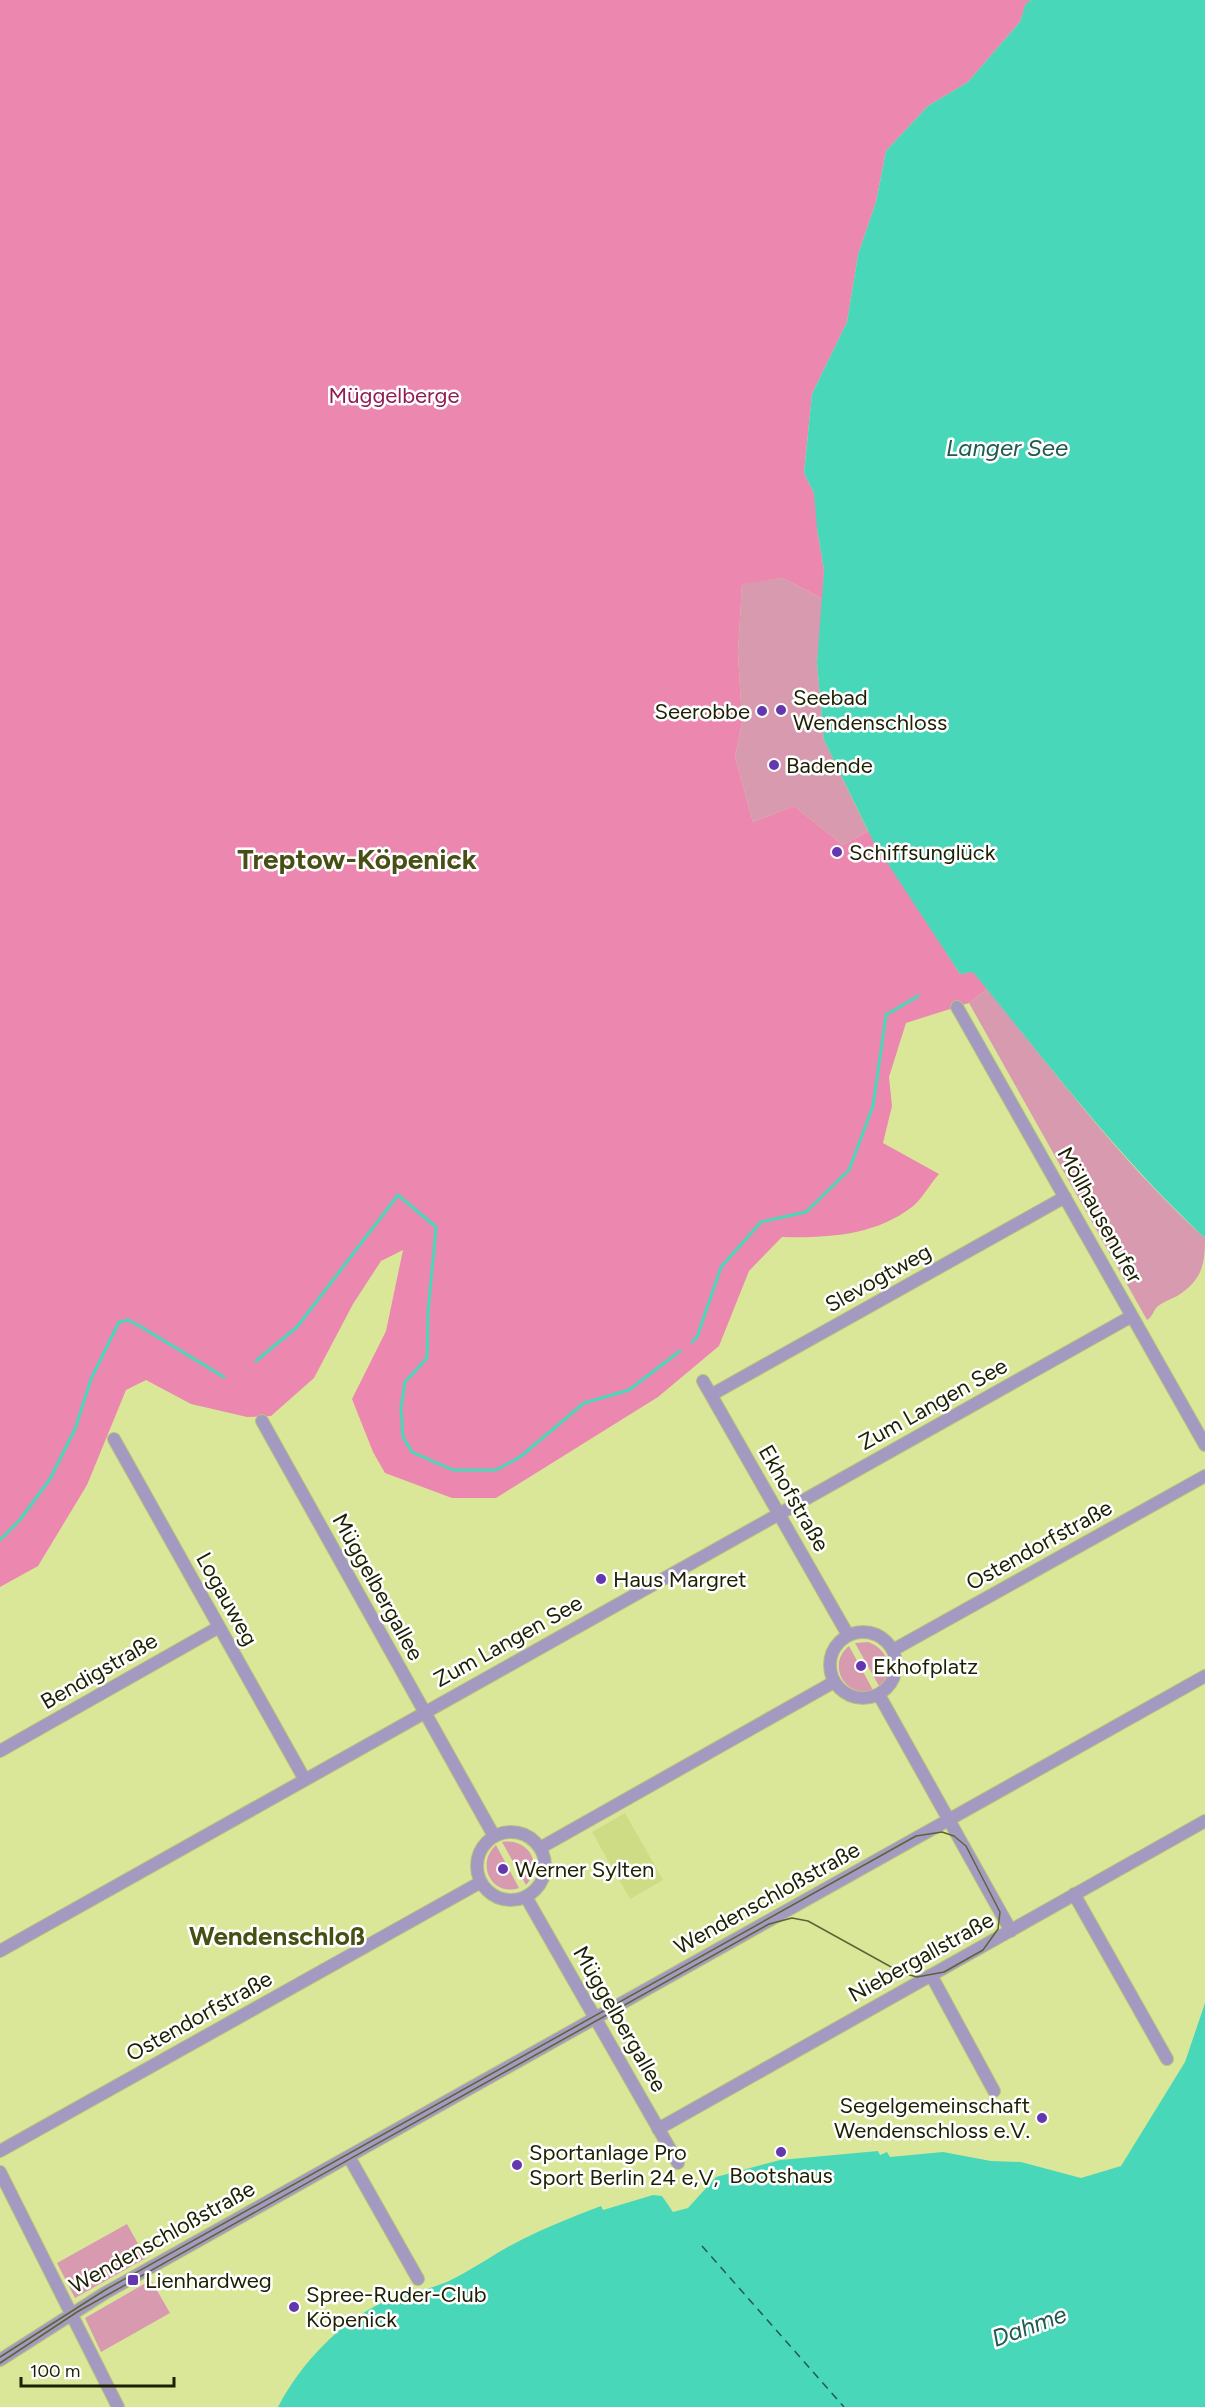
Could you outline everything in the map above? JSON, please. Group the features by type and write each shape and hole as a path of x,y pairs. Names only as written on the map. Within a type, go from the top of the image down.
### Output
{"street":[{"name":"Möllhausenufer","path":"957,1007 1205,1445"},
{"name":"Slevogtweg","path":"711,1395 1065,1197"},
{"name":"Zum Langen See","path":"0,1951 1132,1316"},
{"name":"Ekhofstraße","path":"703,1381 848,1635"},
{"name":"Müggelbergallee","path":"262,1421 494,1836"},
{"name":"Logauweg","path":"114,1439 305,1780"},
{"name":"Ostendorfstraße","path":"893,1650 1205,1476"},
{"name":"Bendigstraße","path":"0,1751 219,1627"},
{"path":"857,1632 878,1635 893,1650 896,1670 893,1680 879,1695 870,1698 849,1696 834,1682 830,1672 832,1651 848,1635 857,1632"},
{"name":"Wendenschloßstraße","path":"0,2360 70,2314 1205,1676"},
{"path":"540,1848 834,1682"},
{"path":"879,1695 1011,1931"},
{"name":"Niebergallstraße","path":"658,2129 1205,1821"},
{"path":"508,1832 523,1834 540,1848 545,1866 543,1875 534,1891 526,1897 505,1899 495,1896 481,1882 477,1865 478,1857 481,1849 494,1836 508,1832"},
{"name":"Ostendorfstraße","path":"0,2151 481,1882"},
{"path":"1074,1894 1167,2059"},
{"name":"Müggelbergallee","path":"526,1897 678,2163"},
{"path":"931,1975 994,2091"},
{"path":"349,2157 418,2279"},
{"path":"0,2172 118,2407"}],"shaded area":[{"name":"Seebad Wendenschloss","path":"783,578 823,599 817,663 824,740 868,831 843,845 794,806 753,822 735,757 742,722 738,653 742,583"},
{"path":"987,989 1118,1149 1175,1210 1205,1238 1202,1268 1195,1281 1180,1294 1158,1306 1147,1320 969,1003"},
{"path":"868,1642 880,1649 888,1661 888,1674 879,1686 855,1643"},
{"path":"849,1646 873,1690 854,1689 842,1678 839,1662 842,1653"},
{"path":"625,1813 663,1880 630,1899 592,1832"},
{"path":"502,1842 520,1844 531,1854 534,1869 526,1885"},
{"path":"496,1845 519,1888 509,1890 501,1888 490,1877 487,1861"},
{"path":"127,2224 146,2258 75,2298 57,2263"},
{"path":"151,2280 170,2313 101,2352 85,2318"}],"green space":[{"name":"Müggelberge","path":"0,0 1032,0 1026,4 1020,22 968,82 928,106 886,151 876,202 858,255 847,322 812,394 804,473 814,493 817,510 817,528 824,570 823,599 783,578 742,584 738,653 742,722 735,757 753,822 794,806 843,845 868,831 960,974 973,971 987,989 969,1003 906,1023 889,1077 892,1106 883,1143 939,1174 912,1207 882,1224 866,1230 833,1236 782,1237 749,1271 719,1346 658,1397 496,1498 452,1498 385,1473 373,1452 352,1399 386,1331 403,1250 381,1261 353,1304 314,1378 271,1416 247,1417 191,1404 146,1380 126,1390 87,1485 38,1566 0,1587"}],"water":[{"name":"Langer See","path":"1032,0 1205,0 1205,1238 1113,1143 973,972 960,974 873,841 824,740 817,663 824,570 814,493 804,473 812,394 847,322 858,255 876,202 886,151 928,106 968,82 1020,22 1026,3"},
{"name":"Dahme","path":"1205,2003 1205,2407 278,2407 310,2360 337,2332 368,2310 392,2299 449,2281 521,2240 601,2206 603,2210 653,2195 662,2196 673,2212 688,2208 716,2177 780,2160 878,2151 880,2155 887,2152 890,2157 943,2152 991,2161 1021,2162 1081,2178 1121,2166 1185,2062"}],"waterway":[{"path":"692,1342 697,1337 721,1267 761,1222 806,1212 849,1170 873,1106 886,1015 918,996"},
{"path":"256,1361 297,1327 398,1195 436,1227 428,1313 427,1358 405,1382 401,1408 403,1437 412,1452 453,1470 496,1470 520,1457 584,1403 629,1390 680,1351"},
{"path":"0,1540 19,1521 50,1479 75,1429 91,1379 119,1322 128,1320 138,1325 224,1377"}],"ferry route":[{"path":"702,2246 844,2407"}],"tram line":[{"path":"0,2357 105,2290 916,1836 942,1832 954,1836 966,1846 1000,1912 998,1929 983,1950 944,1972 917,1977 902,1973 808,1921 792,1918 769,1924 77,2312 0,2363"}],"place":[{"name":"Seebad Wendenschloss","path":"781,710"},
{"name":"Seerobbe","path":"762,711"},
{"name":"Badende","path":"774,765"},
{"name":"Schiffsunglück","path":"837,852"},
{"name":"Haus Margret","path":"601,1579"},
{"name":"Ekhofplatz","path":"861,1666"},
{"name":"Werner Sylten","path":"503,1869"},
{"name":"Segelgemeinschaft Wendenschloss e.V.","path":"1042,2118"},
{"name":"Bootshaus","path":"781,2152"},
{"name":"Sportanlage Pro Sport Berlin 24 e,V,","path":"517,2165"},
{"name":"Lienhardweg","path":"133,2280"},
{"name":"Spree-Ruder-Club Köpenick","path":"294,2307"}],"district":[{"name":"Treptow-Köpenick","path":"357,859"},
{"name":"Wendenschloß","path":"277,1936"}]}
